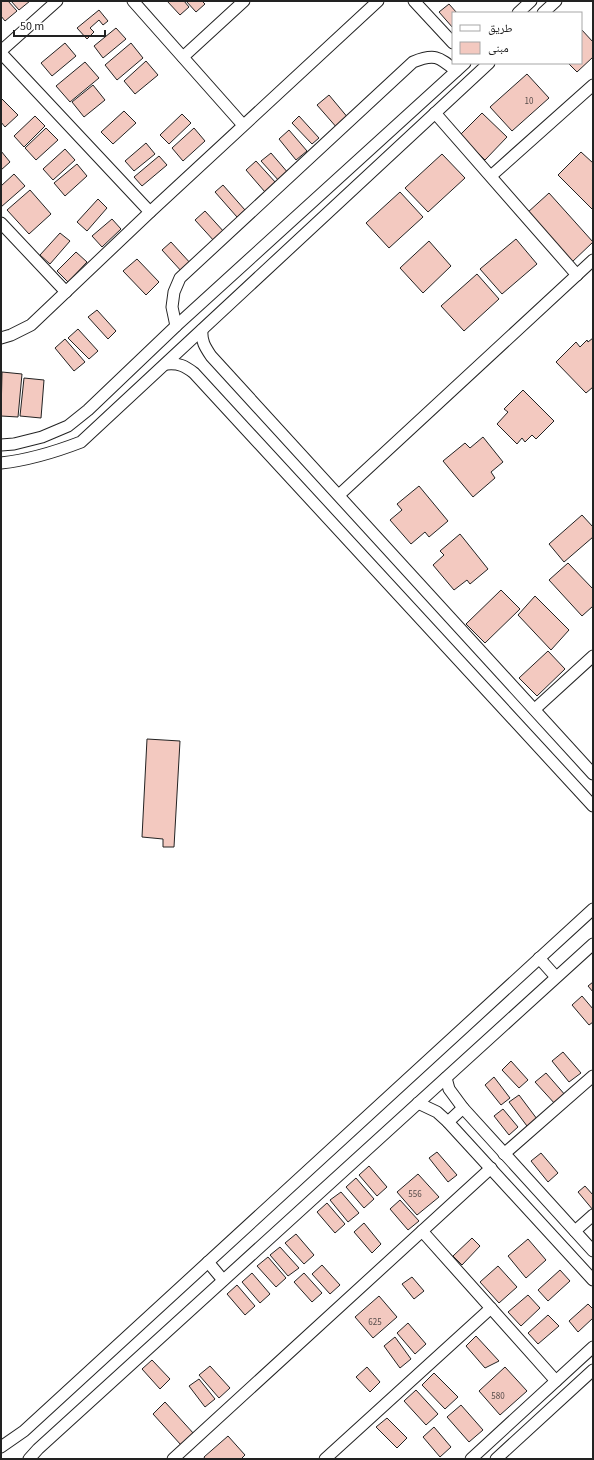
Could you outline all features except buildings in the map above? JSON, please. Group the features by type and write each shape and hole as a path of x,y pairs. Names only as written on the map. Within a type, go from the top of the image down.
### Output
{"street":[{"path":"57,1 1,52 150,212"},
{"path":"133,1 243,125"},
{"path":"183,57 244,1"},
{"path":"1,338 11,335 31,325 243,125 378,1"},
{"path":"414,1 452,42"},
{"path":"519,12 531,1"},
{"path":"544,12 556,1"},
{"path":"176,326 172,307 174,292 180,278 413,62 426,57 440,58 456,71"},
{"path":"1,445 14,444 42,437 68,426 88,410 176,326 464,64"},
{"path":"1,463 56,452 81,442 167,364 488,64"},
{"path":"491,176 593,85"},
{"path":"435,113 577,275"},
{"path":"386,135 397,148"},
{"path":"1,224 66,292"},
{"path":"339,495 577,275 591,265"},
{"path":"202,330 204,346 210,356 339,495 593,774"},
{"path":"167,364 176,363 184,365 194,372 593,806"},
{"path":"535,709 593,656"},
{"path":"1,1447 24,1431 593,908"},
{"path":"29,1459 38,1449 593,944"},
{"path":"539,958 556,977"},
{"path":"504,1154 593,1076"},
{"path":"446,1078 450,1089 463,1108 593,1251"},
{"path":"418,1103 437,1112 448,1122 593,1280"},
{"path":"448,1122 463,1108"},
{"path":"173,1459 491,1168"},
{"path":"575,1231 593,1214"},
{"path":"422,1231 556,1380"},
{"path":"208,1262 224,1280"},
{"path":"325,1459 491,1308"},
{"path":"471,1459 593,1347"},
{"path":"496,1459 593,1370"}]}
